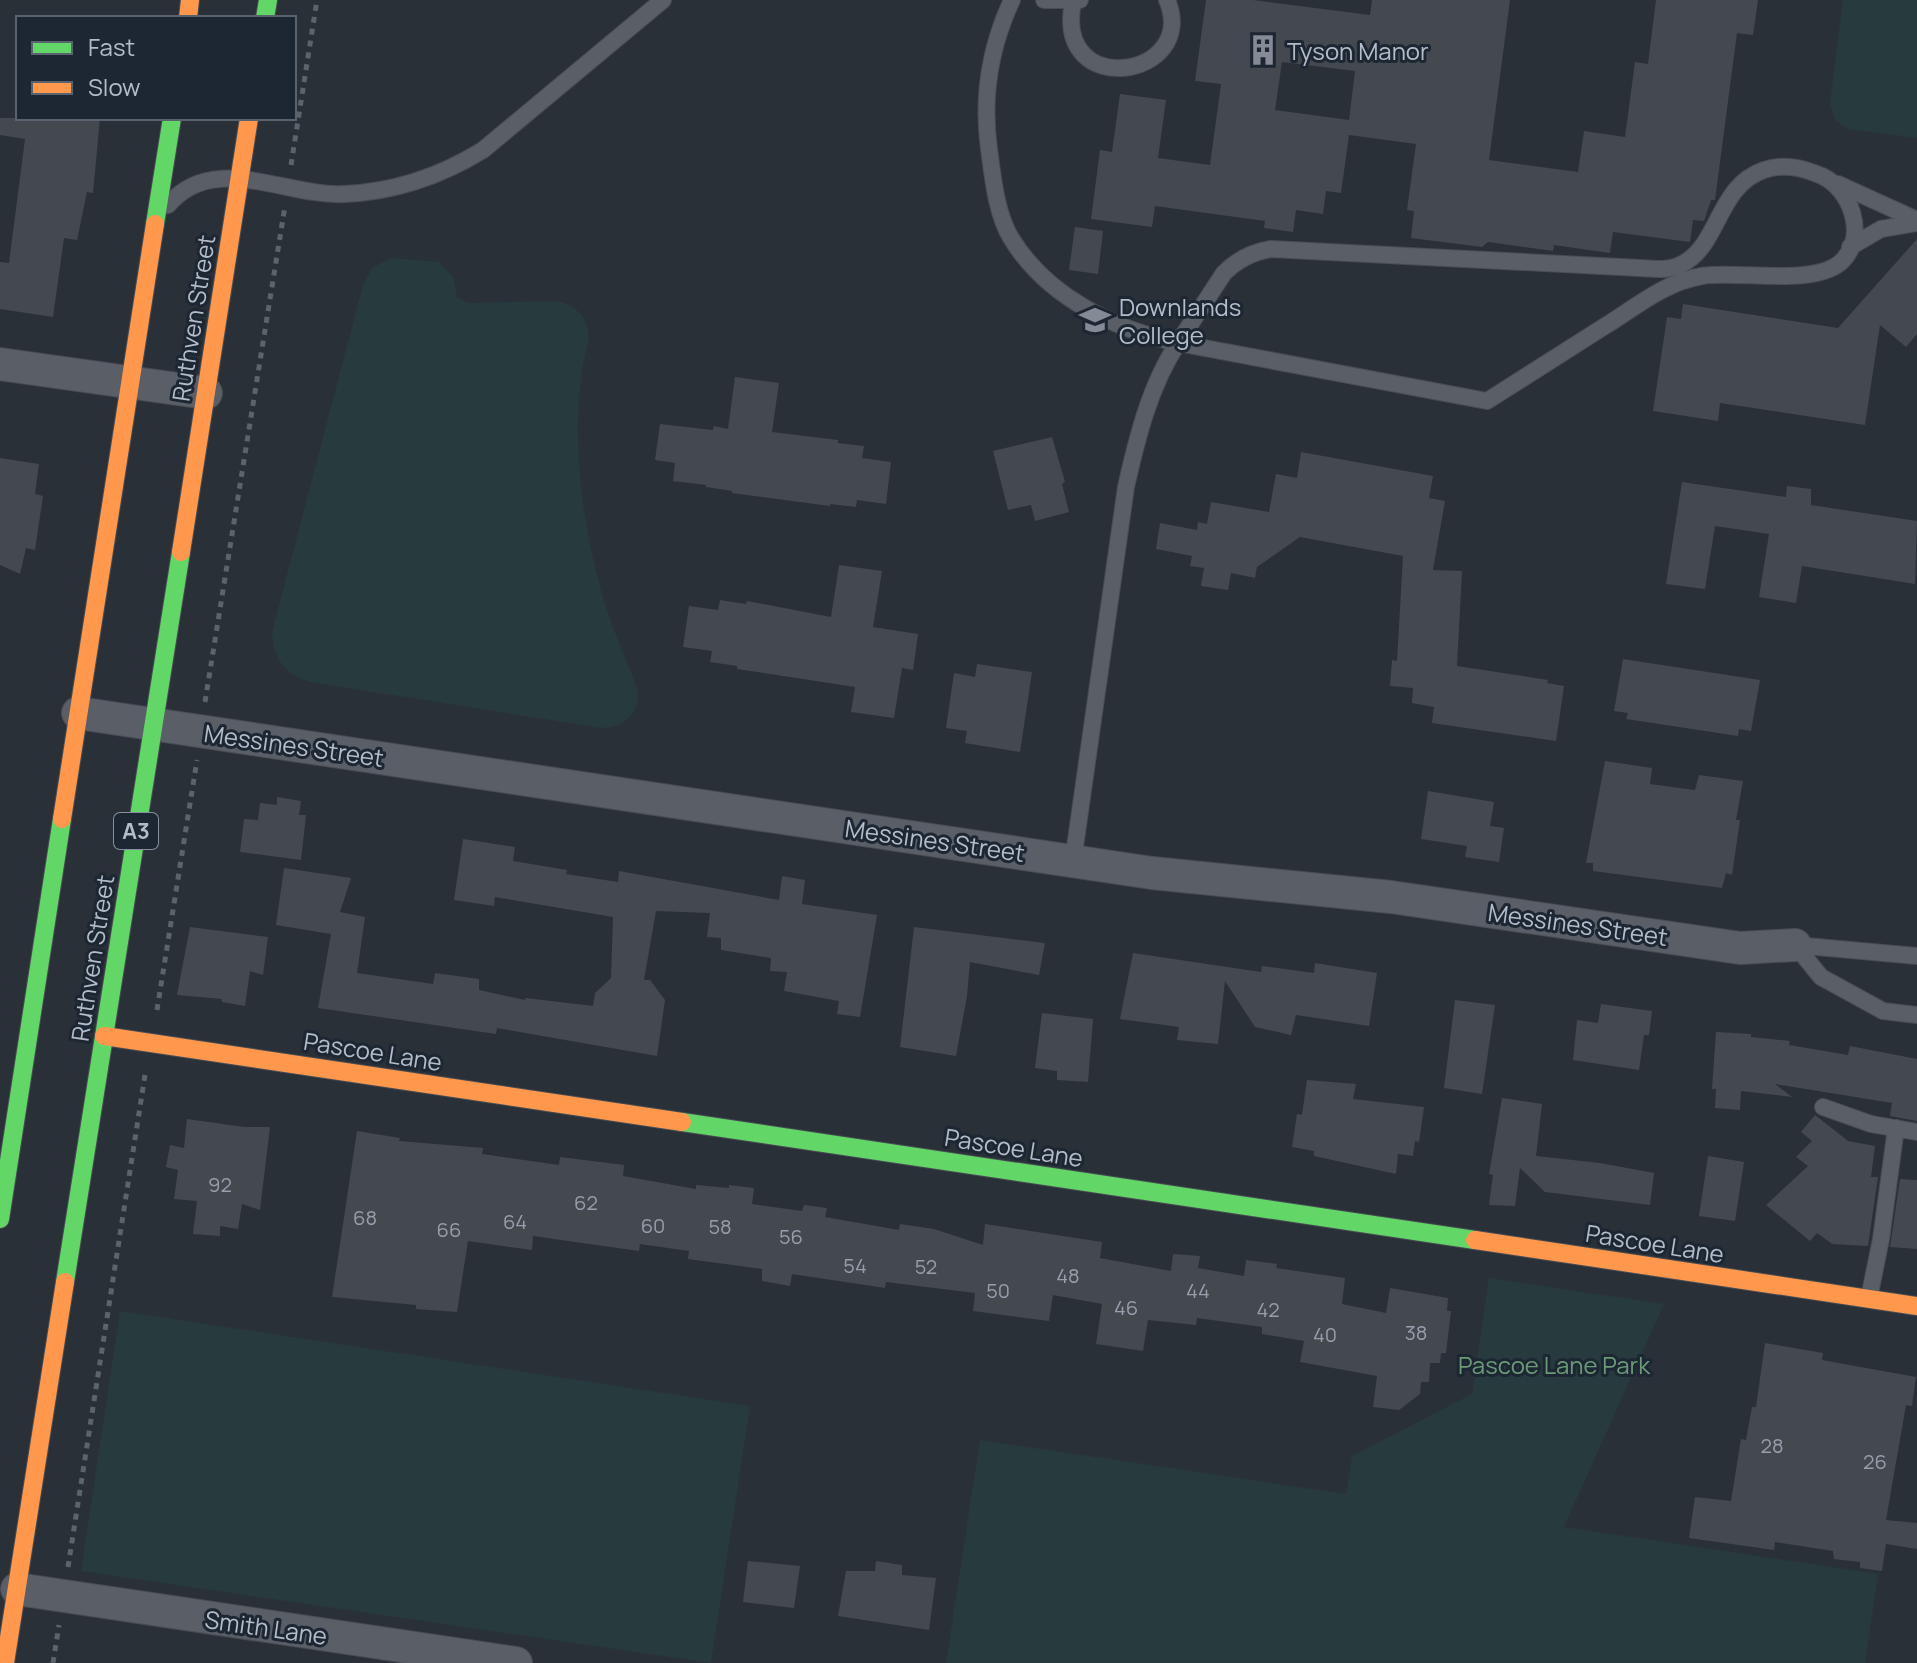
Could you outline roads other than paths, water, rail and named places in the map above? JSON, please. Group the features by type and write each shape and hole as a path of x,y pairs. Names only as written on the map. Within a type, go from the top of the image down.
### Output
{"main road":[{"path":"0,1219 10,1086 78,713 172,120"},
{"name":"Ruthven Street","path":"5,1663 249,120"},
{"name":"Pascoe Lane","path":"104,1036 1917,1306"}],"street":[{"path":"0,364 206,393"},
{"name":"Messines Street","path":"78,713 1152,873 1391,897 1740,948 1795,945"},
{"name":"Smith Lane","path":"17,1589 516,1663"}],"lane":[{"path":"154,226 172,200 211,179 240,178 339,195 370,193 429,178 457,166 507,132 663,0"},
{"path":"1012,0 992,59 986,110 998,203 1010,237 1043,276 1083,307 1129,330 1178,343 1487,401 1670,285 1706,275 1813,274 1843,260 1850,247 1853,218 1850,204 1833,181"},
{"path":"1044,0 1076,1 1071,28 1082,52 1102,66 1129,69 1154,57 1163,46 1171,19 1167,0"},
{"path":"1073,861 1126,487 1144,419 1157,383 1178,343 1224,273 1240,259 1271,249 1673,268 1694,256 1736,188 1759,172 1787,166 1802,168 1833,181 1917,221"},
{"path":"1850,247 1881,229 1917,221"},
{"path":"1795,945 1917,956"},
{"path":"1795,945 1821,977 1883,1011 1917,1015"},
{"path":"1823,1107 1871,1124 1917,1132"},
{"path":"1869,1299 1881,1239 1896,1128"}],"place":[{"name":"Tyson Manor","path":"1263,50"},
{"name":"Downlands College","path":"1095,320"}],"park label":[{"name":"Pascoe Lane Park","path":"1554,1364"}]}
